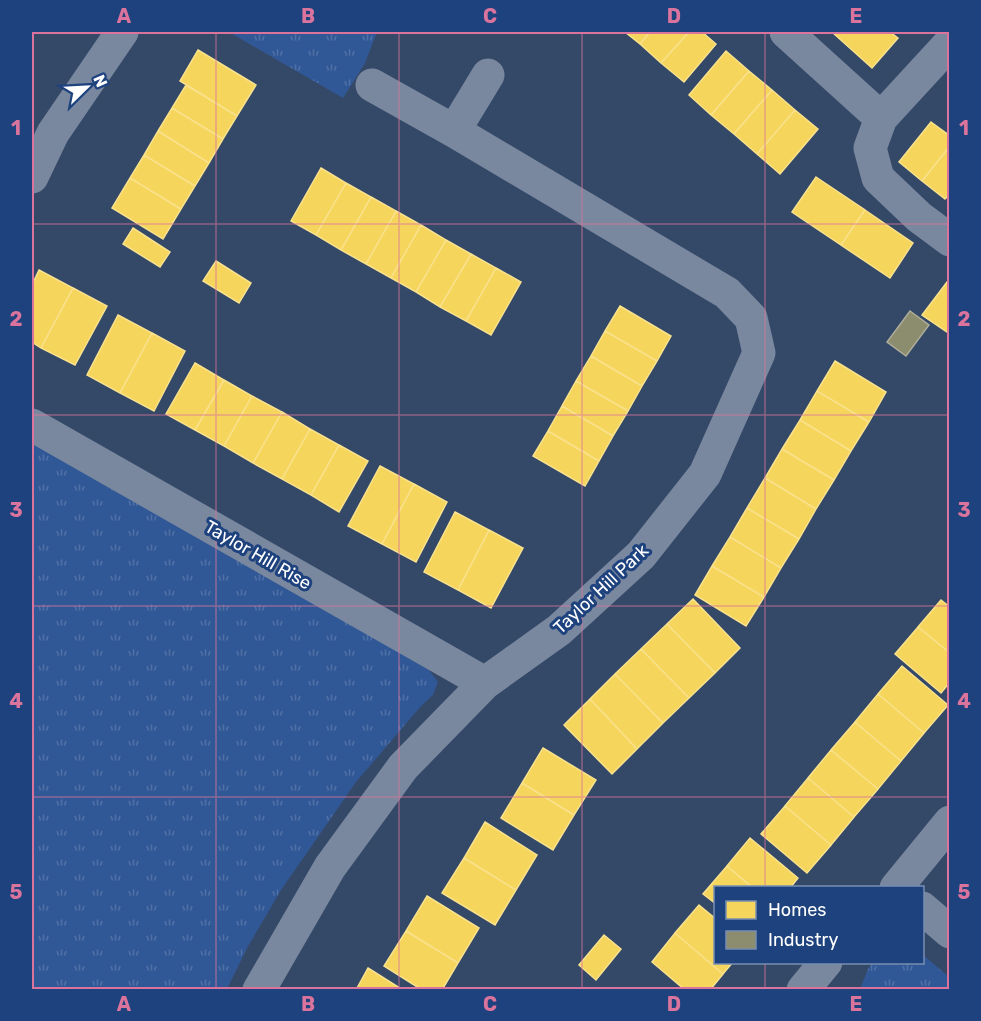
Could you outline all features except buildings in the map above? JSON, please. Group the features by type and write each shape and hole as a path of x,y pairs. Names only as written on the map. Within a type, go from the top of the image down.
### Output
{"street":[{"path":"32,177 53,133 122,32"},
{"path":"786,32 880,118"},
{"path":"950,43 880,118 870,148 878,178 919,216 950,240"},
{"path":"454,131 488,75"},
{"name":"Taylor Hill Park","path":"260,990 330,867 403,767 485,682 559,630 641,555 705,474 759,353 751,318 728,293 372,85"},
{"name":"Taylor Hill Rise","path":"32,425 485,682"},
{"path":"899,886 950,822"},
{"path":"924,910 950,932"},
{"path":"803,990 825,964"}],"green space":[{"path":"229,32 377,32 365,63 343,98"},
{"path":"32,434 429,670 438,682 433,695 356,782 281,890 247,948 227,989 32,990"},
{"path":"924,956 949,977 949,989 860,989 871,964 924,964"}]}
